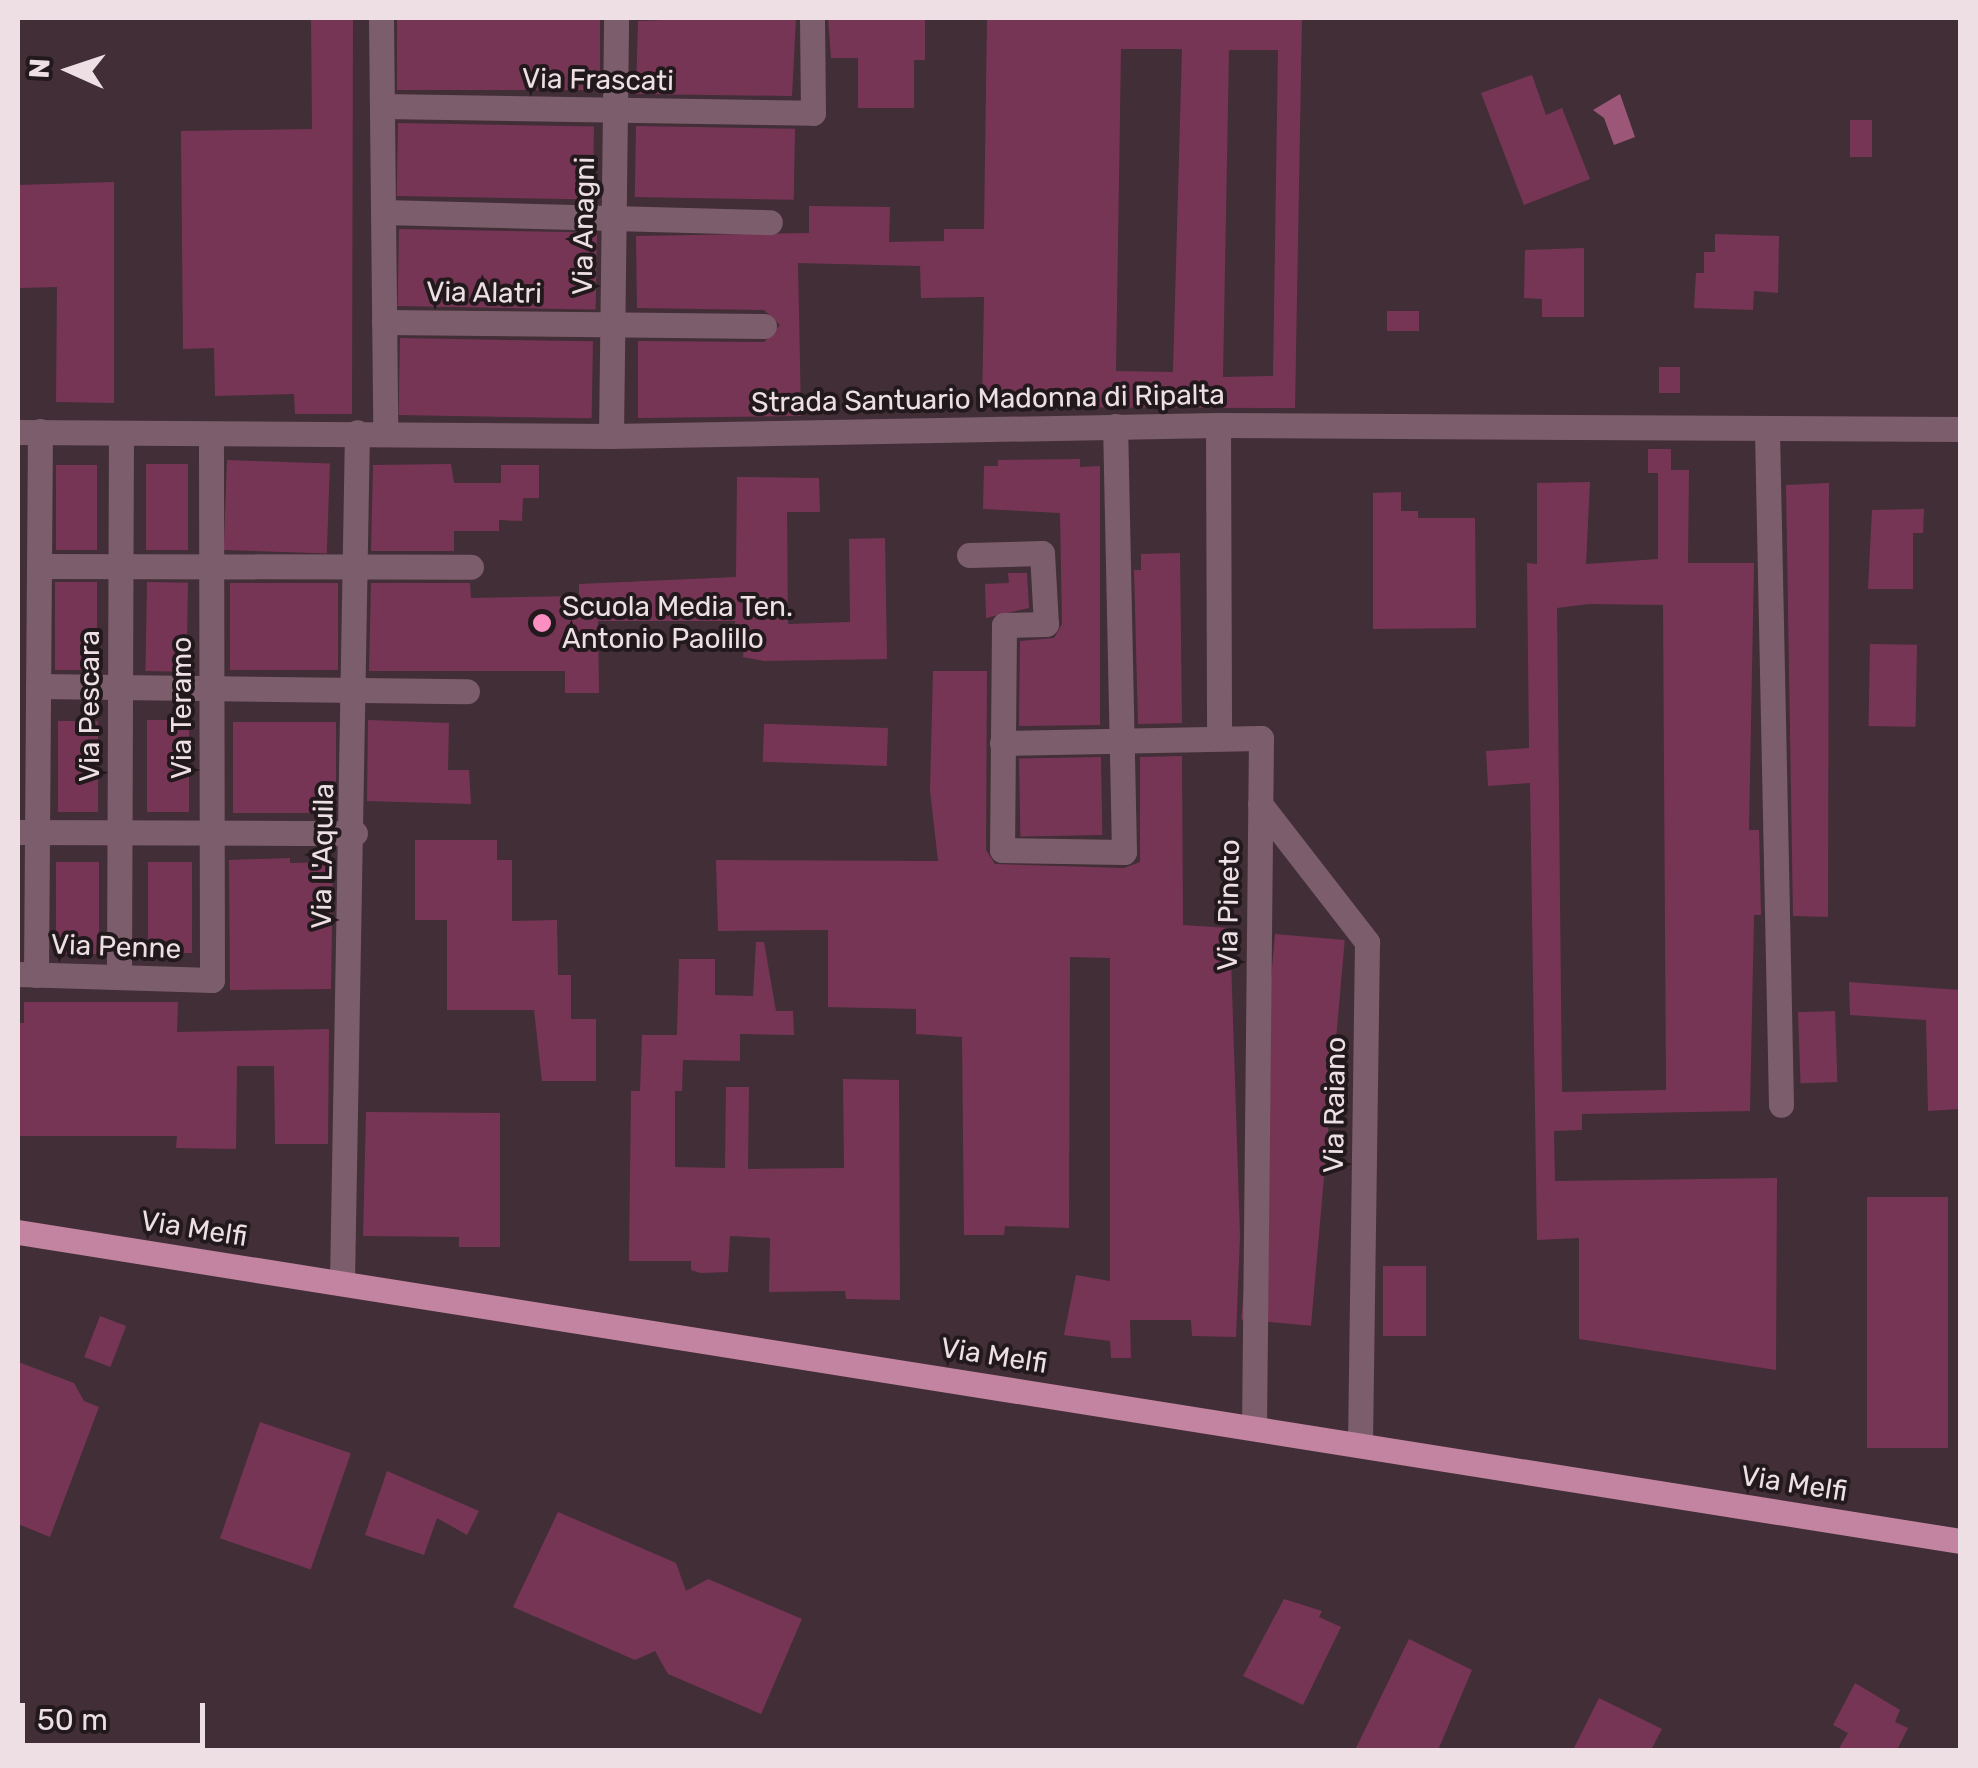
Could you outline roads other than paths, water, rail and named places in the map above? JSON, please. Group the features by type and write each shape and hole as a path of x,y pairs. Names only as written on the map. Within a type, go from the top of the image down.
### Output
{"main road":[{"name":"Via Melfi","path":"18,1232 1960,1540"}],"street":[{"path":"382,18 385,432"},
{"name":"Via Anagni","path":"612,436 616,18"},
{"name":"Via Frascati","path":"382,106 813,113 812,18"},
{"path":"383,212 770,222"},
{"name":"Via Alatri","path":"384,322 764,326"},
{"path":"970,554 1042,553 1046,624 1004,625 1002,850 1124,852 1115,426"},
{"name":"Strada Santuario Madonna di Ripalta","path":"29,432 612,436 1115,426 1960,429"},
{"path":"1002,743 1219,738 1218,426"},
{"path":"1767,431 1780,1105"},
{"path":"27,974 27,832 38,686 40,566 29,432"},
{"name":"Via L'Aquila","path":"342,1282 355,833 357,432"},
{"name":"Via Pescara","path":"118,977 120,435"},
{"name":"Via Teramo","path":"211,435 212,980"},
{"path":"40,566 471,566"},
{"path":"38,686 467,691"},
{"name":"Via Pineto","path":"1219,738 1261,738 1254,1428"},
{"name":"Via Raiano","path":"1260,804 1367,942 1360,1444"},
{"path":"27,832 355,833"},
{"name":"Via Penne","path":"27,974 212,980"}],"place":[{"name":"Scuola Media Ten. Antonio Paolillo","path":"542,623"}]}
